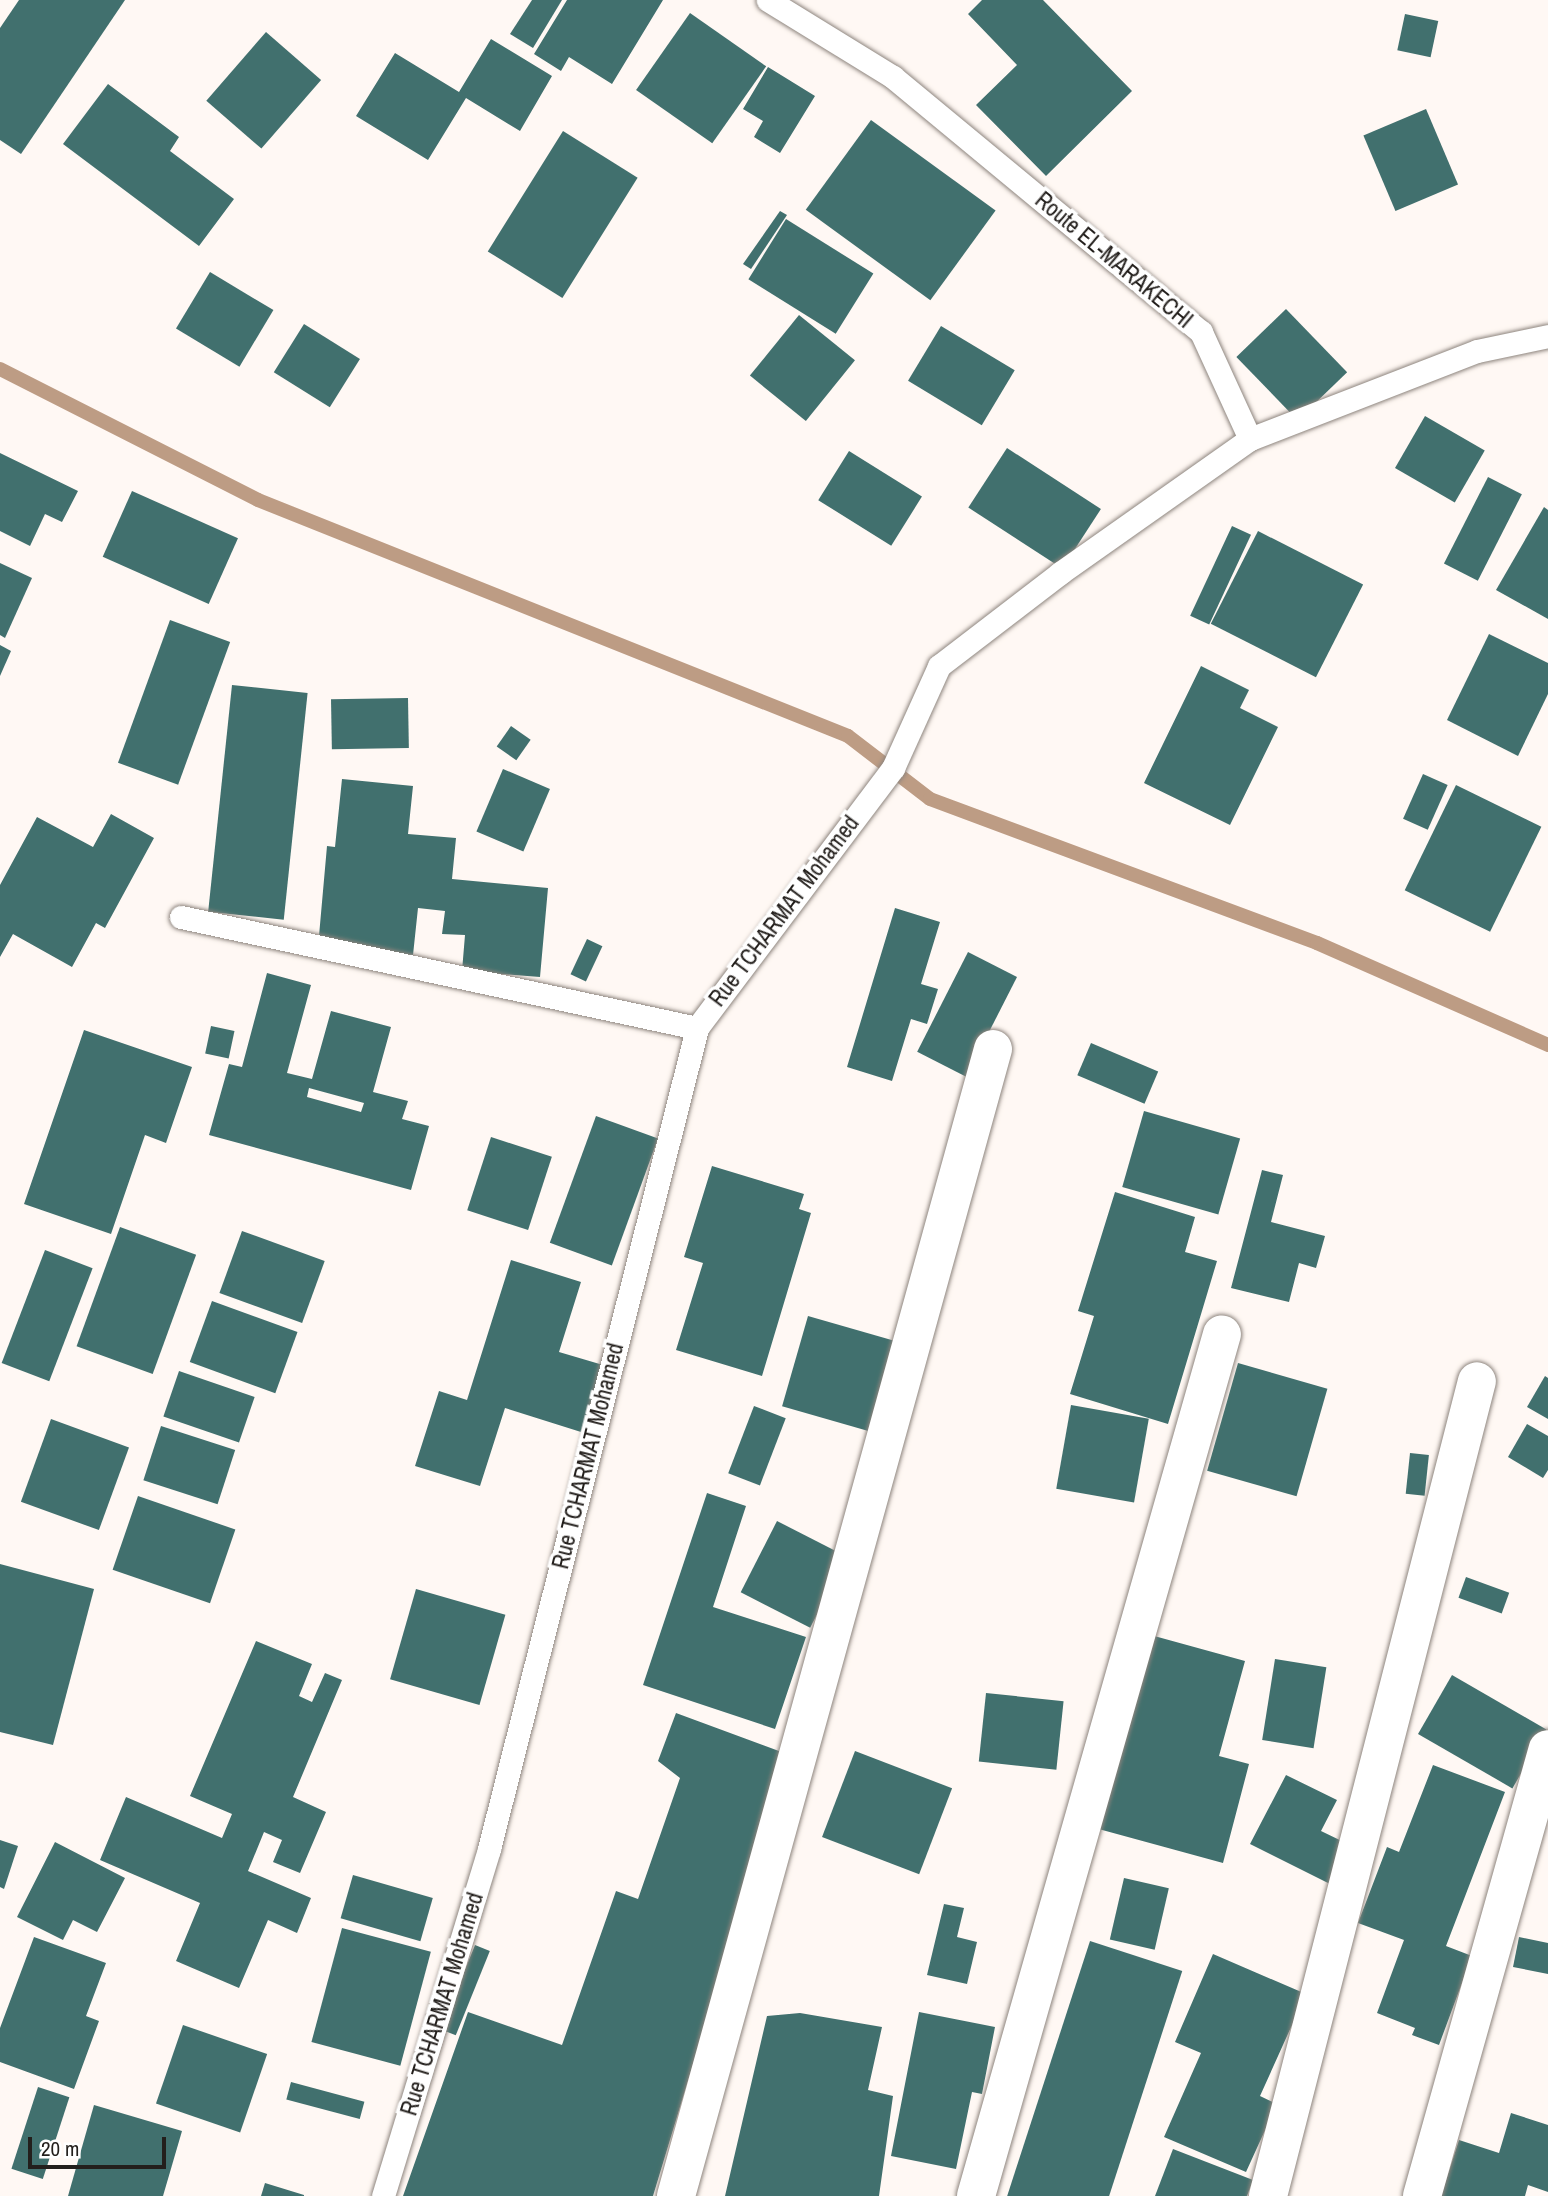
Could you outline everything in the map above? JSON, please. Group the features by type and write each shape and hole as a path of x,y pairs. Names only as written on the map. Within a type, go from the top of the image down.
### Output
{"street":[{"path":"676,2196 993,1049"},
{"path":"976,2196 1222,1334"},
{"path":"1268,2196 1476,1381"},
{"path":"1422,2196 1548,1749"}],"lane":[{"name":"Route EL-MARAKECHI","path":"768,0 893,77 1201,332 1250,439"},
{"path":"1250,439 1477,351 1548,336"},
{"name":"Rue TCHARMAT Mohamed","path":"383,2196 489,1849 696,1028 892,768 939,666 1060,573 1250,439"},
{"path":"181,917 696,1028"}],"building":[{"path":"19,0 125,0 21,154 0,140 0,28"},
{"path":"532,0 562,0 533,48 510,34"},
{"path":"567,0 663,0 612,84 569,57 561,71 534,54"},
{"path":"982,0 1043,0 1132,91 1046,176 976,105 1017,65 968,14"},
{"path":"690,13 766,66 712,143 636,90"},
{"path":"1405,14 1438,21 1431,57 1397,50"},
{"path":"266,32 321,80 261,149 206,101"},
{"path":"491,39 552,76 520,131 466,98 428,160 356,116 395,53 459,92"},
{"path":"768,67 815,96 780,153 754,137 763,121 743,109"},
{"path":"108,84 179,137 170,151 234,199 199,246 63,144"},
{"path":"1426,109 1458,184 1395,211 1363,136"},
{"path":"871,120 996,211 930,300 806,210"},
{"path":"563,131 638,178 562,298 488,251"},
{"path":"780,211 787,215 751,269 743,264"},
{"path":"786,219 873,274 836,334 748,279"},
{"path":"210,272 273,310 239,367 176,329"},
{"path":"1286,309 1347,372 1297,420 1236,357"},
{"path":"799,315 855,360 806,421 750,376"},
{"path":"304,324 360,359 330,407 274,372"},
{"path":"941,326 1015,370 982,425 908,381"},
{"path":"1425,416 1485,450 1455,502 1395,468"},
{"path":"1007,448 1101,509 1062,569 968,508"},
{"path":"849,451 922,497 891,546 818,500"},
{"path":"0,453 78,491 62,522 45,514 30,546 0,531"},
{"path":"1488,477 1522,494 1478,581 1444,563"},
{"path":"132,491 238,538 209,604 103,557"},
{"path":"1544,507 1548,510 1548,619 1496,590"},
{"path":"1232,526 1251,535 1209,625 1190,616"},
{"path":"1258,531 1363,585 1316,677 1211,624"},
{"path":"0,563 32,578 5,638 0,635"},
{"path":"170,620 230,642 178,785 118,763"},
{"path":"1489,634 1548,663 1548,694 1518,756 1447,720"},
{"path":"0,645 11,651 0,676"},
{"path":"1201,666 1249,690 1240,708 1278,727 1230,825 1144,783"},
{"path":"232,685 308,693 284,920 208,912"},
{"path":"408,698 409,748 332,749 331,699"},
{"path":"511,726 531,740 516,760 497,746"},
{"path":"503,769 550,789 523,852 476,832"},
{"path":"1423,774 1448,785 1428,830 1403,819"},
{"path":"342,779 413,786 408,834 456,838 452,879 548,888 540,977 462,971 465,935 442,934 445,911 418,908 413,955 318,947 327,846 335,847"},
{"path":"1456,785 1541,827 1490,932 1405,890"},
{"path":"111,814 154,838 105,928 96,923 72,967 13,934 0,957 0,885 37,817 93,847"},
{"path":"895,908 940,922 921,984 938,989 927,1024 911,1019 892,1081 847,1067"},
{"path":"587,939 602,946 586,982 571,974"},
{"path":"968,952 1017,977 966,1077 917,1052"},
{"path":"267,973 311,985 287,1073 312,1079 331,1011 391,1027 373,1092 408,1101 402,1119 429,1126 411,1190 209,1135 229,1064 242,1067","holes":["309,1088 364,1103 361,1112 307,1097"]},
{"path":"211,1026 234,1031 229,1058 205,1053"},
{"path":"84,1030 192,1067 166,1143 145,1135 111,1234 24,1204"},
{"path":"1091,1043 1158,1072 1145,1104 1077,1075"},
{"path":"1144,1111 1240,1139 1218,1215 1122,1187"},
{"path":"596,1116 658,1139 612,1265 550,1243"},
{"path":"491,1137 552,1157 528,1230 467,1210"},
{"path":"712,1166 804,1194 799,1209 811,1213 762,1376 676,1350 703,1263 684,1257"},
{"path":"1262,1170 1283,1175 1271,1222 1325,1236 1316,1268 1299,1263 1289,1302 1231,1288"},
{"path":"1115,1192 1195,1217 1185,1252 1217,1261 1168,1424 1070,1394 1094,1316 1078,1311"},
{"path":"120,1227 196,1255 153,1374 77,1346"},
{"path":"242,1231 325,1261 302,1323 219,1293"},
{"path":"45,1250 93,1268 49,1381 2,1363"},
{"path":"511,1260 581,1282 559,1352 603,1365 581,1432 505,1408 480,1486 415,1466 439,1391 467,1400"},
{"path":"212,1301 298,1332 275,1393 190,1362"},
{"path":"808,1316 900,1342 874,1433 782,1406"},
{"path":"1238,1363 1327,1389 1297,1496 1207,1471"},
{"path":"179,1371 255,1397 239,1442 163,1416"},
{"path":"1545,1376 1548,1378 1548,1419 1527,1407"},
{"path":"1071,1405 1149,1419 1134,1502 1056,1489"},
{"path":"754,1406 786,1418 760,1485 728,1473"},
{"path":"51,1419 129,1447 99,1530 21,1502"},
{"path":"1527,1424 1548,1436 1548,1470 1543,1478 1508,1457"},
{"path":"161,1426 235,1450 218,1504 143,1480"},
{"path":"1410,1453 1429,1455 1425,1496 1406,1494"},
{"path":"707,1493 746,1506 713,1607 806,1637 775,1729 643,1685"},
{"path":"138,1496 235,1530 210,1603 113,1570"},
{"path":"777,1521 846,1556 810,1628 741,1592"},
{"path":"0,1564 94,1589 53,1745 0,1732"},
{"path":"1466,1577 1509,1593 1502,1613 1458,1598"},
{"path":"416,1589 505,1615 479,1705 390,1679"},
{"path":"1147,1634 1245,1661 1219,1756 1249,1764 1223,1863 1084,1825"},
{"path":"256,1641 312,1664 299,1696 312,1702 325,1673 342,1680 293,1797 326,1812 300,1873 273,1862 282,1840 264,1832 248,1871 311,1898 297,1933 268,1920 239,1988 176,1961 200,1903 100,1860 126,1797 222,1838 232,1814 190,1796"},
{"path":"1275,1659 1326,1667 1314,1748 1262,1740"},
{"path":"1452,1675 1546,1730 1512,1788 1418,1734"},
{"path":"986,1693 1064,1701 1056,1770 979,1762"},
{"path":"676,1713 787,1754 653,2196 403,2196 468,2012 562,2045 616,1891 638,1899 680,1778 658,1761"},
{"path":"855,1751 952,1788 919,1874 822,1837"},
{"path":"1433,1765 1505,1792 1446,1946 1472,1956 1439,2045 1412,2035 1415,2028 1377,2013 1404,1940 1358,1923 1387,1847 1399,1852"},
{"path":"1286,1775 1337,1800 1321,1831 1350,1845 1330,1884 1250,1844"},
{"path":"0,1840 18,1846 4,1889 0,1887"},
{"path":"55,1842 125,1878 97,1932 73,1920 63,1940 17,1917"},
{"path":"353,1875 433,1898 420,1941 341,1918"},
{"path":"1124,1878 1169,1888 1155,1950 1110,1939"},
{"path":"944,1904 964,1908 957,1937 977,1942 967,1984 927,1975"},
{"path":"342,1928 431,1952 400,2066 311,2042"},
{"path":"34,1937 106,1963 86,2016 99,2021 74,2089 0,2062 0,2028"},
{"path":"1519,1937 1548,1943 1548,1974 1513,1967"},
{"path":"1090,1941 1182,1971 1109,2196 1007,2196"},
{"path":"475,1945 490,1951 456,2035 441,2029"},
{"path":"1213,1954 1306,1994 1260,2096 1277,2104 1246,2172 1164,2137 1201,2053 1175,2042"},
{"path":"919,2012 995,2027 982,2094 972,2092 956,2169 891,2156"},
{"path":"800,2013 882,2027 868,2090 893,2096 879,2196 725,2196 767,2016"},
{"path":"183,2025 267,2054 240,2132 156,2103"},
{"path":"291,2082 364,2102 360,2119 286,2099"},
{"path":"38,2087 69,2097 43,2179 11,2169"},
{"path":"94,2105 182,2131 163,2196 68,2196"},
{"path":"1511,2113 1548,2125 1548,2192 1528,2185 1525,2196 1441,2196 1459,2140 1499,2153"},
{"path":"1173,2149 1253,2180 1247,2196 1155,2196"},
{"path":"265,2183 304,2195 304,2196 261,2196"}],"waterway":[{"path":"0,369 258,500 848,736 930,799 1317,943 1548,1045"}]}
